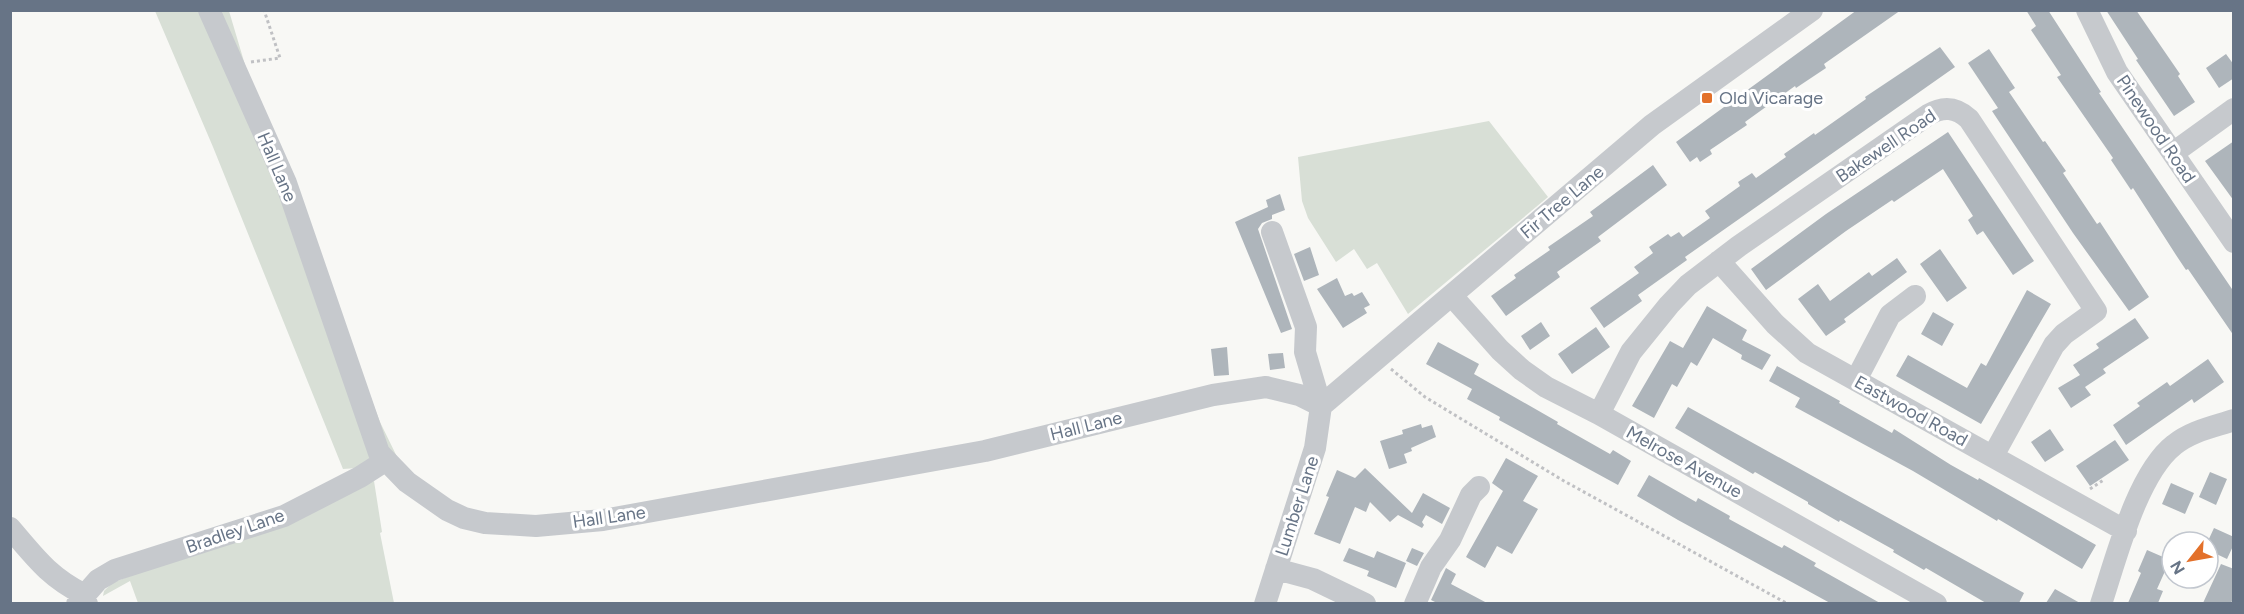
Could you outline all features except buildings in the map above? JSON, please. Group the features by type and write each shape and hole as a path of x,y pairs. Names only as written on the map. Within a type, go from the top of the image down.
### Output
{"street":[{"name":"Hall Lane","path":"209,10 286,183 371,434 382,457 407,482 447,510 464,518 485,524 536,526 603,520 985,451 1213,395 1255,389 1276,389 1299,395 1321,406"},
{"name":"Fir Tree Lane","path":"1321,406 1652,125 1812,10"},
{"name":"Pinewood Road","path":"2087,10 2117,72 2234,242"},
{"path":"2173,153 2231,106"},
{"name":"Bakewell Road","path":"1599,414 1624,364 1641,338 1679,294 1719,261 1933,112 1952,108 1969,119 2096,311 2064,334 2054,345 1993,456"},
{"path":"1272,232 1306,327 1305,352 1321,406"},
{"name":"Eastwood Road","path":"1719,261 1796,345 1822,363 2126,531"},
{"name":"Melrose Avenue","path":"1452,296 1500,350 1546,387 1599,414 1936,603"},
{"path":"1856,380 1890,315 1915,296"},
{"name":"Lumber Lane","path":"1265,603 1316,448 1321,406"},
{"path":"2101,603 2145,480 2163,455 2187,437 2232,425"},
{"name":"Bradley Lane","path":"10,528 45,569 83,600 98,580 116,570 284,516 360,477 382,457"},
{"path":"1415,603 1431,567 1450,540 1471,495 1479,487"},
{"path":"1276,569 1313,579 1355,602"}],"path":[{"path":"232,64 280,58 264,10"},
{"path":"1377,359 1425,397 1564,481 1788,603"},
{"path":"2089,490 2105,479"}],"shaded area":[{"path":"155,11 229,11 251,85 380,422 401,465 343,469 213,147"},
{"path":"1489,121 1548,197 1408,314 1377,263 1367,269 1354,249 1336,262 1308,218 1302,201 1298,157"},
{"path":"374,481 382,532 380,533 394,603 138,603 130,581 103,596 104,591 112,583"}],"place":[{"name":"Old Vicarage","path":"1707,98"}]}
